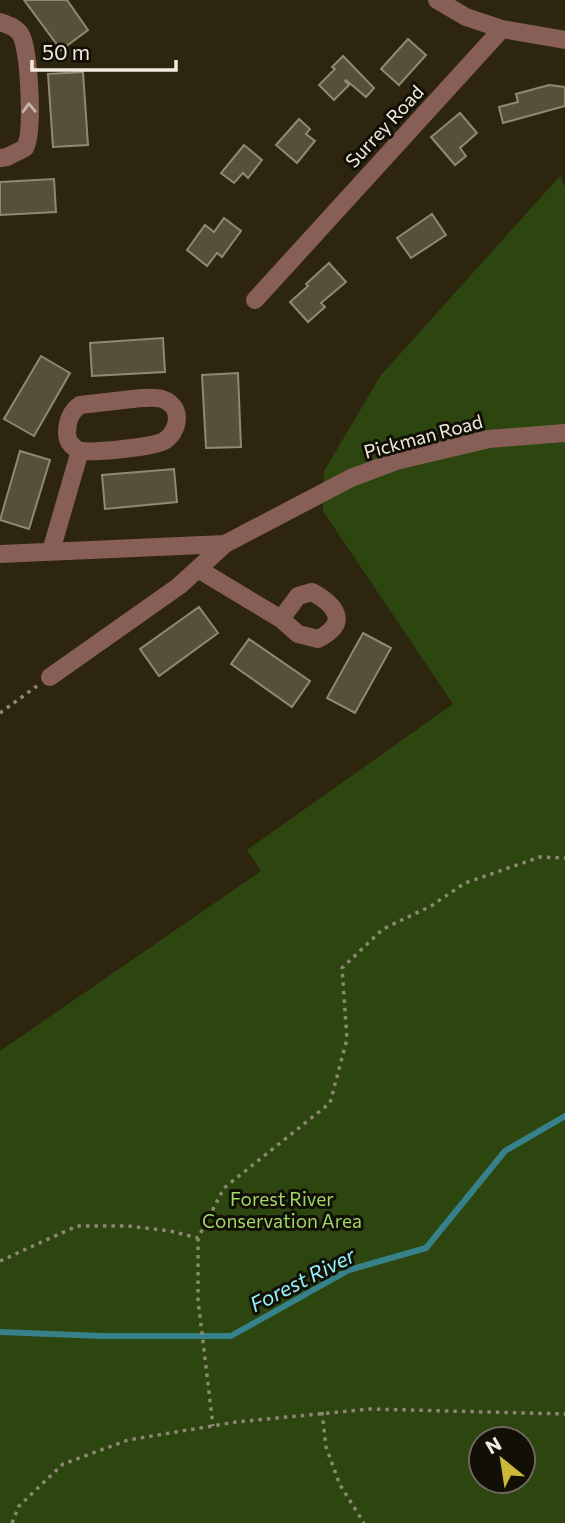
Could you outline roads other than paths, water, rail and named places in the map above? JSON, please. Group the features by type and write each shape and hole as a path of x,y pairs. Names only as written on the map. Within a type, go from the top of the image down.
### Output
{"street":[{"path":"438,0 466,17 502,29 565,40"},
{"path":"0,22 12,26 22,36 30,130 25,148 0,158"},
{"name":"Surrey Road","path":"255,300 502,29"},
{"path":"141,398 162,399 175,410 177,428 173,435 160,443 137,448 80,451 70,444 67,437 70,418 80,405 141,398"},
{"name":"Pickman Road","path":"50,677 179,586 225,544 351,478 396,461 489,439 565,433"},
{"path":"51,551 80,451"},
{"name":"Pickman Road","path":"0,554 225,544"},
{"path":"198,569 281,619"}],"waterway":[{"name":"Forest River","path":"0,1332 102,1336 231,1336 349,1270 426,1248 505,1151 565,1116"}],"park label":[{"name":"Forest River Conservation Area","path":"282,1209"}]}
